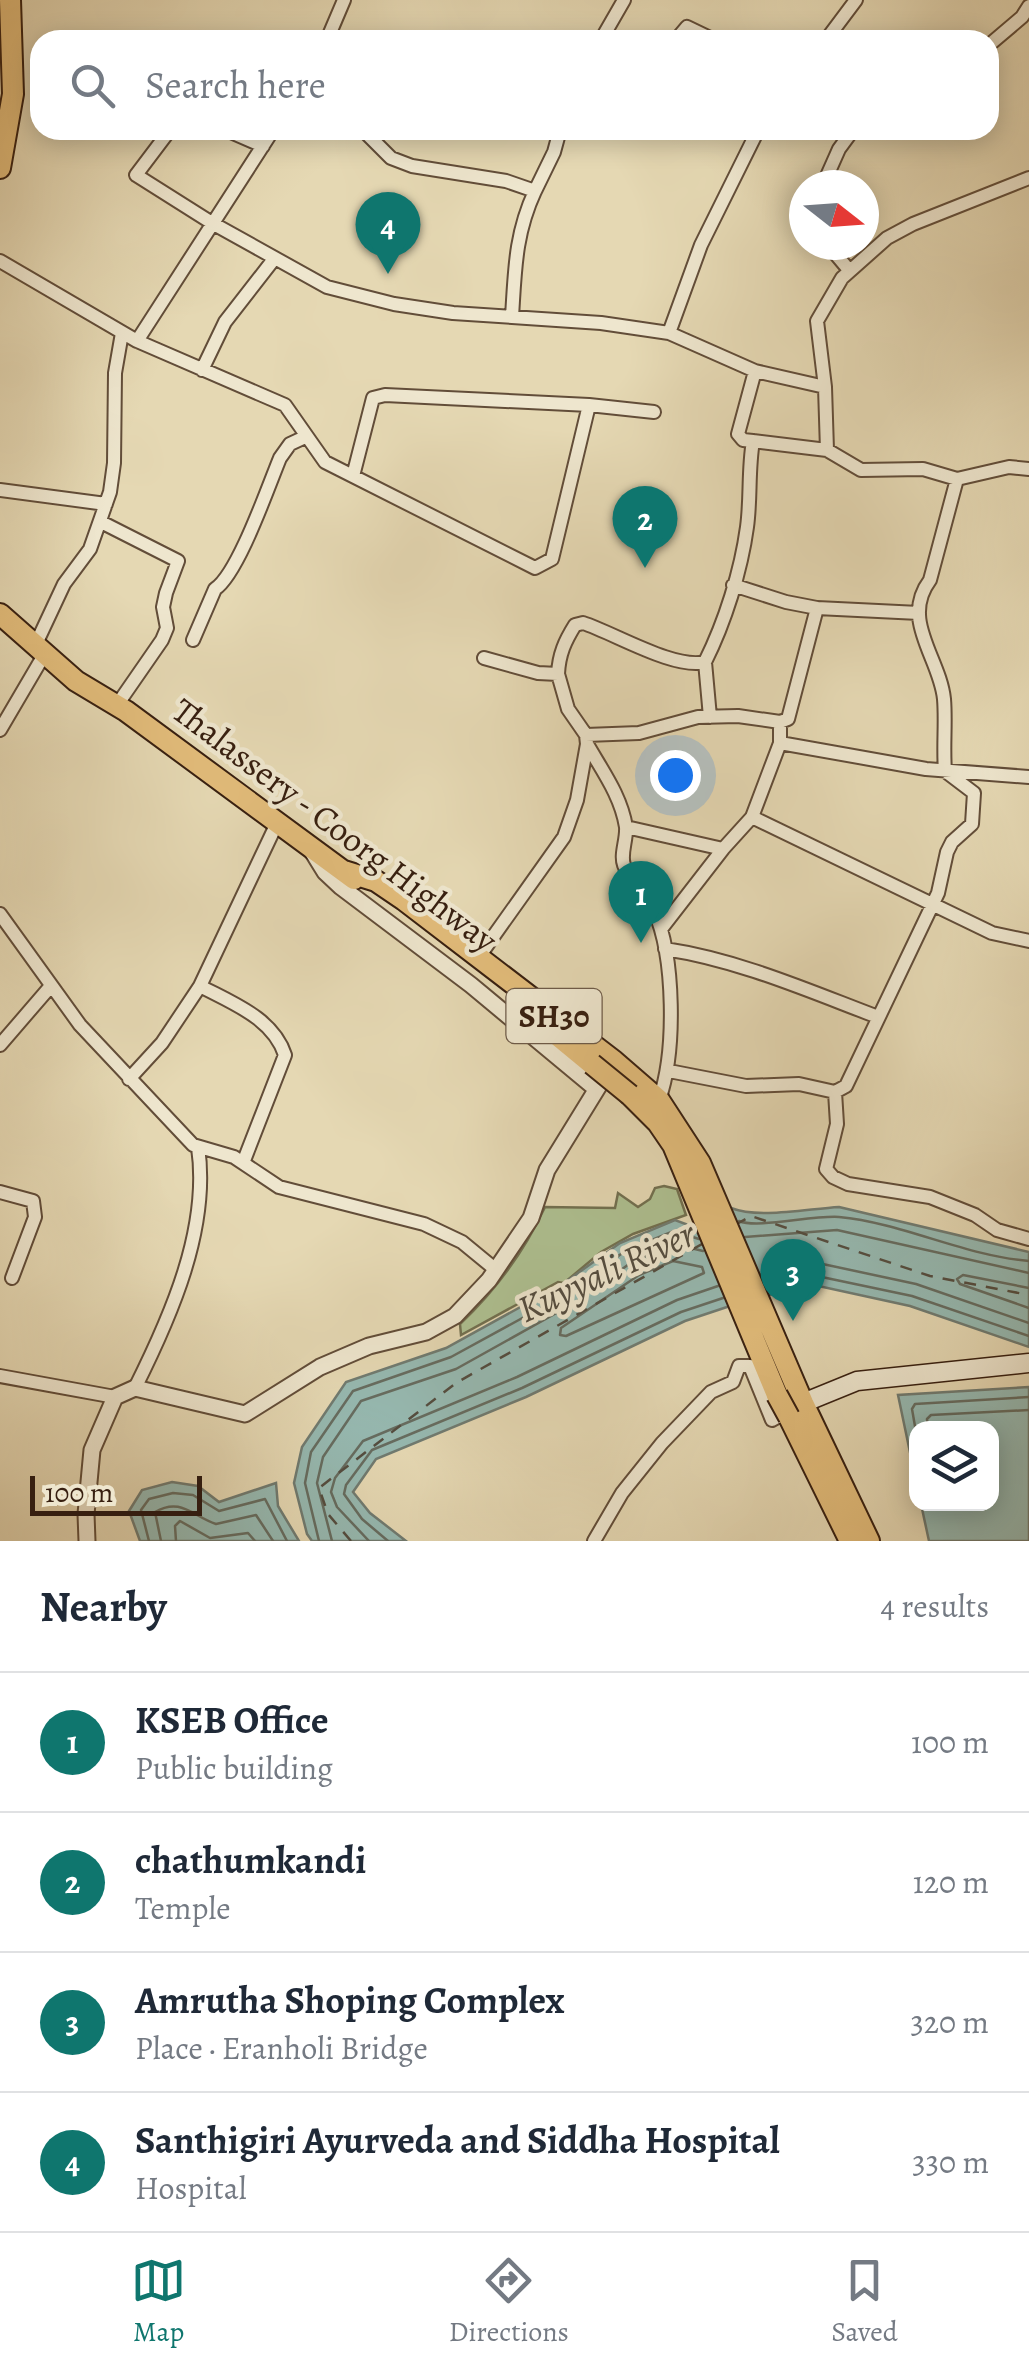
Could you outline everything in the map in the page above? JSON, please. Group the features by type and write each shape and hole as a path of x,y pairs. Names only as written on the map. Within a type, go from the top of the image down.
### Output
{"main road":[{"path":"0,168 5,112 13,94 10,0"},
{"name":"Thalassery - Coorg Highway","path":"0,614 76,681 117,705 305,840 486,977 630,1094 673,1145 776,1395 796,1410"},
{"name":"SH30","path":"344,871 376,881 660,1100 688,1141 719,1207 761,1304 796,1410 869,1541"},
{"path":"850,1541 796,1410 857,1381 1029,1363"}],"street":[{"path":"331,30 344,0"},
{"path":"612,30 624,0"},
{"path":"834,30 856,0"},
{"path":"999,37 1022,17 1029,2"},
{"path":"162,140 136,175 212,224 327,287 452,314 601,322 669,333 755,371 825,388"},
{"path":"249,140 263,146"},
{"path":"138,341 267,140"},
{"path":"374,140 392,158 412,166 506,181 535,191"},
{"path":"512,317 521,222 557,140"},
{"path":"669,333 701,245 753,140"},
{"path":"829,170 845,140"},
{"path":"826,450 825,388 816,321 849,270 887,238 914,224 1029,178"},
{"path":"202,370 225,322 274,260"},
{"path":"841,260 849,270"},
{"path":"0,262 138,341 285,405 324,462 535,568 552,559 589,405"},
{"path":"0,730 39,651 64,584 90,549 101,522 114,463 115,373 122,332"},
{"path":"755,371 738,434 742,440 826,450 861,470 923,469 957,479 1009,467 1029,469"},
{"path":"353,476 373,398 385,395 654,412"},
{"path":"193,640 215,589 234,563 280,458 290,444 305,436"},
{"path":"710,717 705,662 733,585 747,527 748,468 753,441"},
{"path":"669,1071 746,1086 799,1084 834,1092 846,1086 933,904 952,842 972,824 974,794 945,770 944,698 923,642 919,612 957,479"},
{"path":"0,490 106,504"},
{"path":"101,522 178,561 166,592 163,607 167,628 162,640 117,705"},
{"path":"733,585 817,608 919,612"},
{"path":"586,739 639,733 710,717 780,722 788,719 817,608"},
{"path":"660,1100 669,1071 661,929 647,895 630,878 622,862 626,827 622,803 568,709 558,674 559,655 575,625 583,623 688,664 705,662"},
{"path":"484,658 538,673 558,674"},
{"path":"661,929 723,848 752,818 780,743 780,722"},
{"path":"478,958 564,838 577,800 586,739"},
{"path":"780,743 945,770 1029,777"},
{"path":"752,818 992,934 1029,942"},
{"path":"129,1079 162,1043 200,986 278,821"},
{"path":"626,827 723,848"},
{"path":"305,840 325,872 341,888 471,986 595,1088"},
{"path":"0,914 50,988 129,1079 198,1147 234,1157 279,1186 446,1233 496,1270"},
{"path":"665,949 742,968 878,1017"},
{"path":"200,986 266,1024 280,1040 285,1055 243,1163"},
{"path":"0,1044 50,988"},
{"path":"0,1376 115,1397 135,1388 246,1414 320,1367 369,1346 426,1332 456,1316 496,1270 531,1218 548,1170 614,1061"},
{"path":"834,1092 837,1124 826,1169 833,1177 848,1184 930,1198 974,1215 997,1230 1029,1238"},
{"path":"135,1388 157,1344 193,1239 201,1170 198,1147"},
{"path":"0,1192 33,1201 34,1216 12,1278"},
{"path":"594,1541 609,1512 642,1467 711,1392 733,1382 739,1366 750,1366 772,1420 796,1410"},
{"path":"87,1541 92,1450 115,1397"}],"green space":[{"path":"655,1188 677,1189 686,1215 633,1234 601,1252 564,1283 558,1282 461,1335 460,1324 508,1270 545,1207 615,1208 618,1193 638,1207 650,1199"}],"water":[{"name":"Kuyyali River","path":"839,1207 1029,1252 1029,1347 910,1306 814,1285 751,1299 685,1321 526,1397 376,1459 353,1492 370,1513 406,1541 312,1541 307,1534 294,1483 302,1447 346,1382 446,1348 564,1283 620,1243 675,1220 699,1229 731,1208 769,1213"},
{"path":"1029,1387 1029,1541 929,1541 923,1511 999,1511 999,1421 909,1421 909,1448 898,1395"},
{"path":"172,1482 198,1486 219,1502 276,1483 278,1506 299,1541 140,1541 129,1511 142,1490"}],"ferry route":[{"path":"735,1225 751,1216 930,1276 1029,1295"},
{"path":"351,1541 328,1514 319,1488 456,1383 702,1244"}],"place":[{"name":"Santhigiri Ayurveda and Siddha Hospital","path":"388,274"},
{"name":"chathumkandi","path":"645,568"},
{"name":"KSEB Office","path":"641,943"},
{"name":"Amrutha Shoping Complex","path":"793,1321"}]}
